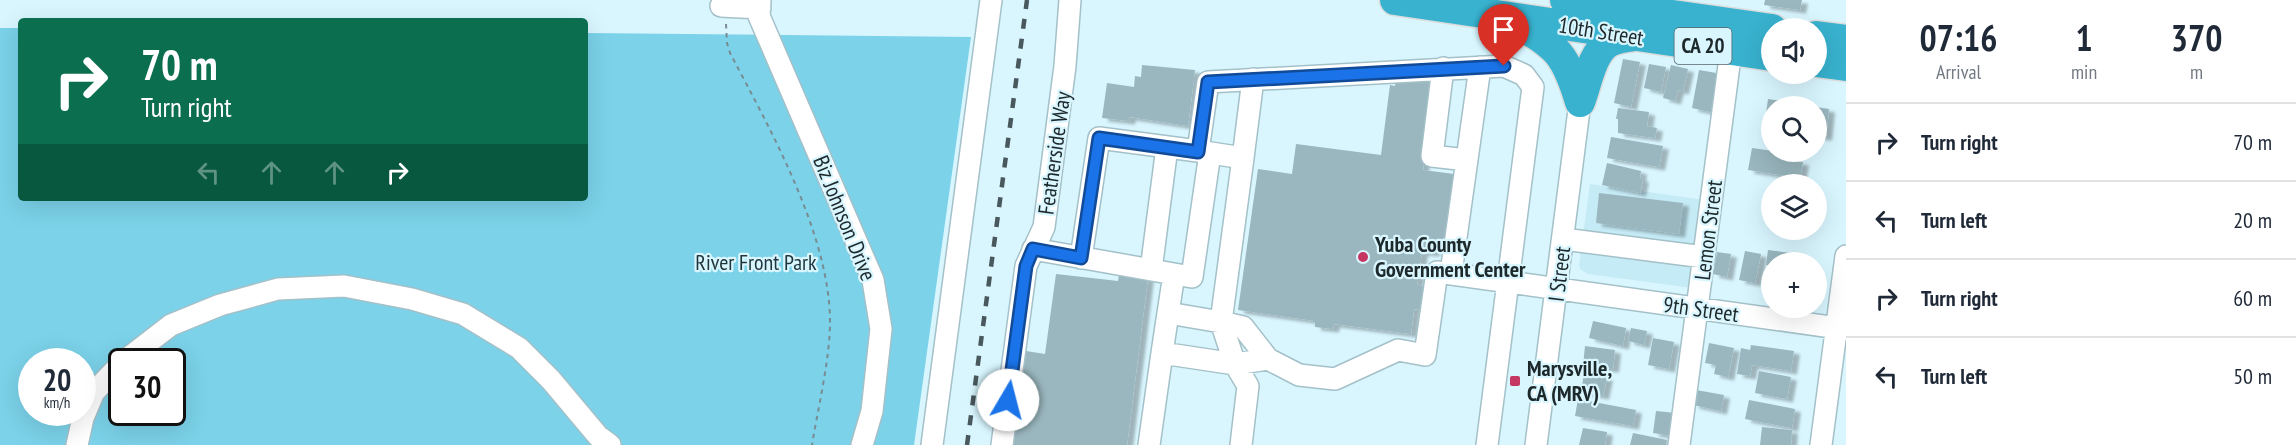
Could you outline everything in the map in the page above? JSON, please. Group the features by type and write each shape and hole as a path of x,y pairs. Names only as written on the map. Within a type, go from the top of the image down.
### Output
{"highway":[{"name":"10th Street","path":"1395,0 1761,54"},
{"name":"10th Street","path":"1565,0 1761,27"},
{"path":"1498,14 1532,32 1563,57 1580,102"},
{"path":"1580,102 1599,52 1607,43 1635,36"},
{"path":"1827,37 1846,40"},
{"path":"1827,63 1846,66"}],"street":[{"path":"932,445 992,0"},
{"name":"Featherside Way","path":"1002,445 1026,266 1044,228 1065,66 1070,0"},
{"path":"724,6 760,4"},
{"name":"Biz Johnson Drive","path":"760,4 759,15 873,280 881,329 872,411 862,445"},
{"name":"Lemon Street","path":"1679,445 1731,50"},
{"path":"1033,249 1192,277 1208,82 1504,66 1524,75 1533,87 1487,445"},
{"path":"1168,313 1243,327 1268,359 1299,375 1335,379 1398,350 1425,355 1437,272 1451,273 1480,67"},
{"path":"1443,68 1432,156 1467,160"},
{"path":"1241,445 1248,386 1235,364 1221,322 1253,79"},
{"name":"I Street","path":"1536,445 1580,102"},
{"path":"1081,258 1099,138 1243,158"},
{"path":"1151,270 1167,147"},
{"path":"1563,239 1704,257"},
{"path":"1821,445 1841,328 1846,256"},
{"name":"9th Street","path":"1451,273 1841,328"},
{"path":"1149,445 1173,274"},
{"path":"141,348 171,325 220,305 278,289 344,286 412,299 464,314 519,348 551,380 598,436 610,445"},
{"path":"1162,353 1235,364 1268,359"},
{"path":"77,445 83,418 94,392 108,377"}],"path":[{"path":"724,6 730,53 762,113 787,168 813,233 827,279 830,331 812,445"}],"shaded area":[{"path":"1590,184 1705,200 1692,288 1588,274 1580,269"}],"green space":[{"name":"River Front Park","path":"0,28 18,28 18,201 588,201 588,33 971,37 914,445 0,445"}],"building":[{"path":"1765,0 1802,0 1800,10 1764,5"},
{"path":"1623,59 1640,62 1631,107 1614,103"},
{"path":"1649,64 1666,67 1661,92 1644,88"},
{"path":"1142,65 1195,70 1188,126 1130,117 1129,121 1102,118 1107,83 1134,87 1135,76 1141,77"},
{"path":"1671,65 1688,69 1683,91 1678,90 1675,101 1663,98"},
{"path":"1699,70 1722,74 1715,113 1692,108"},
{"path":"1396,77 1430,82 1428,91 1433,91 1423,170 1454,174 1449,208 1451,212 1444,244 1432,253 1422,252 1417,285 1425,286 1422,310 1414,309 1411,334 1334,324 1333,329 1315,327 1315,321 1238,310 1258,169 1292,174 1296,144 1381,155 1390,85 1395,86"},
{"path":"1618,108 1649,112 1647,126 1657,128 1655,138 1618,133 1618,119 1616,119"},
{"path":"1611,137 1663,146 1659,167 1607,158"},
{"path":"1752,148 1761,149 1761,162 1803,162 1801,174 1774,174 1748,170"},
{"path":"1607,163 1641,171 1640,178 1643,179 1640,193 1602,185"},
{"path":"1599,193 1683,203 1679,234 1596,223"},
{"path":"1745,251 1761,254 1755,283 1739,280"},
{"path":"1717,252 1731,254 1727,277 1713,274"},
{"path":"1056,274 1118,281 1119,274 1148,277 1127,445 1013,445 1026,351 1045,354"},
{"path":"1593,321 1626,328 1623,346 1589,338"},
{"path":"1631,328 1647,331 1644,345 1628,341"},
{"path":"1653,338 1674,342 1669,369 1648,365"},
{"path":"1709,343 1734,348 1728,377 1714,374 1716,365 1705,363"},
{"path":"1751,345 1794,351 1791,371 1752,365 1750,376 1737,374 1741,348 1750,350"},
{"path":"1585,346 1615,350 1613,369 1583,366"},
{"path":"1759,371 1791,377 1787,399 1755,393"},
{"path":"1584,373 1607,377 1603,396 1581,392"},
{"path":"1696,390 1724,395 1721,411 1693,405"},
{"path":"1578,399 1636,410 1633,426 1575,416"},
{"path":"1749,400 1795,409 1792,428 1745,419"},
{"path":"1656,411 1676,413 1673,436 1653,433"},
{"path":"1762,427 1792,430 1791,445 1760,445"},
{"path":"1583,428 1607,432 1605,445 1579,445"},
{"path":"1633,433 1667,440 1666,445 1630,445"}],"railway":[{"path":"967,445 1027,0"}],"place":[{"name":"Yuba County Government Center","path":"1363,257"},
{"name":"Marysville, CA (MRV)","path":"1515,381"}],"route":[{"path":"1008,400 1026,266 1033,249 1081,258 1099,138 1198,152 1208,82 1504,66"}]}
